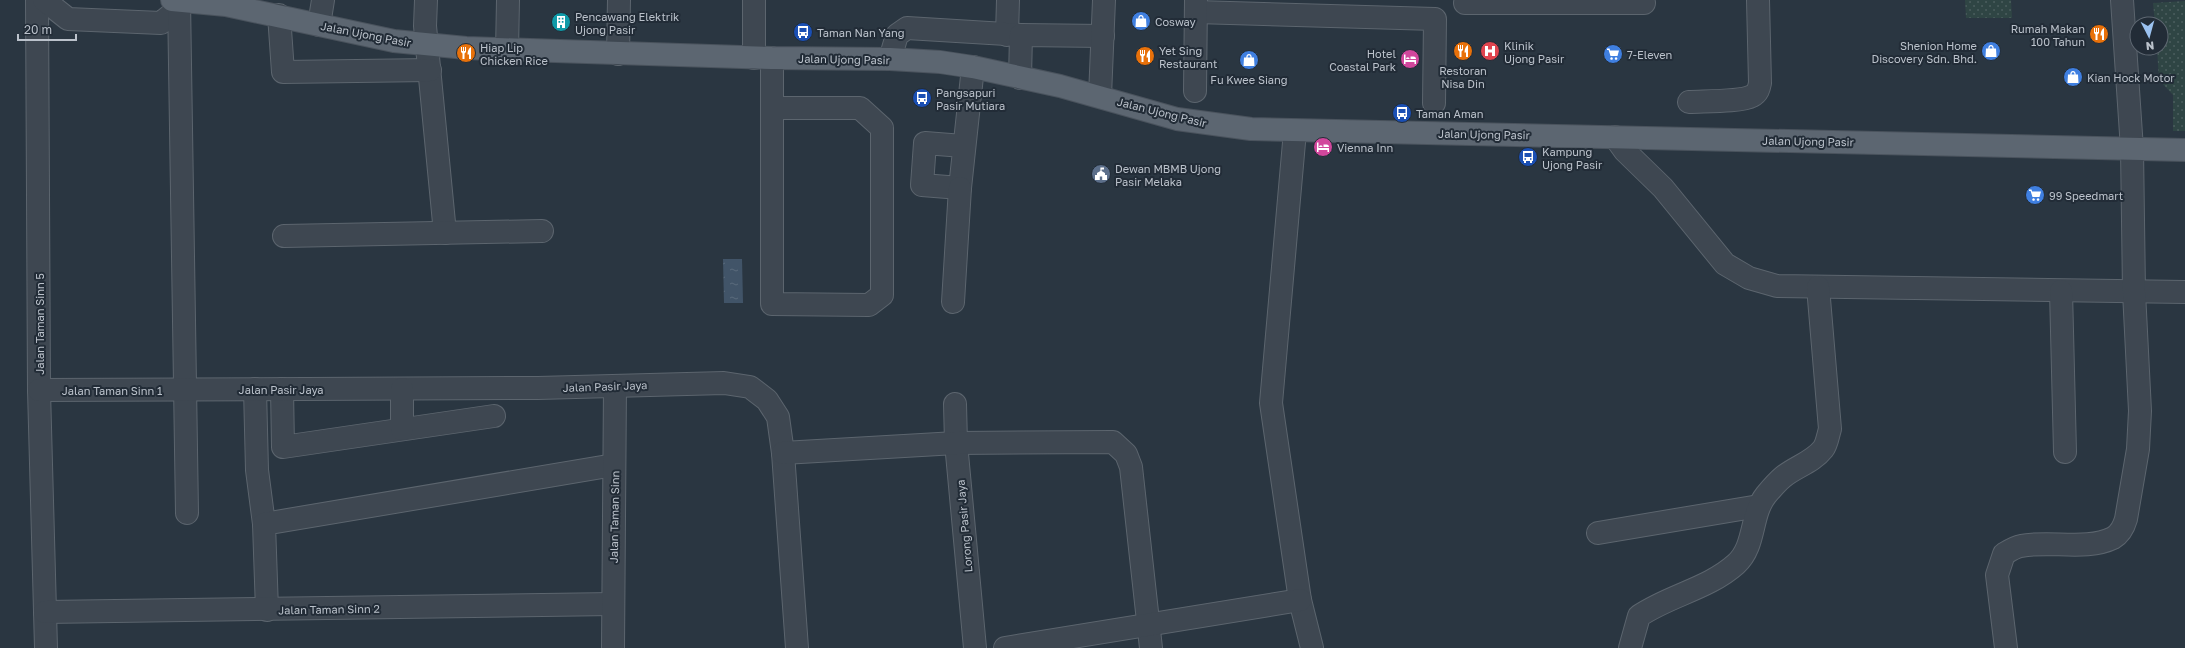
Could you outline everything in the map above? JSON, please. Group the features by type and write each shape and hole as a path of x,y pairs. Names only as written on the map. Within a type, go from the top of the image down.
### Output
{"main road":[{"name":"Jalan Ujong Pasir","path":"172,0 226,5 280,15 394,41 428,45 507,50 618,54 763,58 890,59 973,67 1100,96 1177,119 1214,125 1295,131 2185,150"}],"street":[{"name":"Jalan Taman Sinn 5","path":"37,0 39,390 46,648"},
{"path":"44,0 68,19 161,23 172,13 179,0"},
{"path":"179,0 187,514"},
{"path":"319,25 323,0"},
{"path":"426,0 425,26 445,233"},
{"path":"507,50 508,0"},
{"path":"618,54 619,0"},
{"path":"754,0 772,108 772,304 869,305 882,295 882,128 860,108 772,108"},
{"path":"1008,0 1020,78"},
{"path":"1100,96 1104,0"},
{"path":"1689,102 1742,99 1752,96 1758,90 1760,82 1758,0"},
{"path":"2006,648 1997,575 2004,554 2019,546 2034,544 2095,544 2114,538 2123,529 2126,519 2138,449 2139,426 2134,292 2132,149 2122,0"},
{"path":"1464,3 1644,3"},
{"path":"1194,91 1196,6 1435,19 1434,103"},
{"path":"280,15 283,72 430,70"},
{"path":"890,59 897,35 907,28 1014,35 1103,36"},
{"path":"953,302 963,146 973,67"},
{"path":"1295,131 1271,403 1300,600 1312,648"},
{"path":"1615,137 1625,151 1663,188 1725,264 1749,278 1777,286 2185,292"},
{"path":"960,188 922,185 925,143 963,146"},
{"path":"284,236 542,231"},
{"path":"1630,648 1640,616 1653,606 1709,584 1736,563 1746,551 1759,506 1783,477 1824,448 1830,429 1818,287"},
{"path":"2061,291 2065,452"},
{"name":"Jalan Pasir Jaya","path":"186,389 402,389 724,383 750,387 767,400 778,417 783,453 797,648"},
{"name":"Jalan Taman Sinn","path":"613,648 616,386"},
{"name":"Jalan Taman Sinn 1","path":"39,390 186,389"},
{"path":"255,389 257,470 264,524 267,610"},
{"path":"282,389 283,447 494,416"},
{"path":"402,389 402,429"},
{"name":"Lorong Pasir Jaya","path":"955,404 956,443 975,648"},
{"path":"783,453 956,443 1113,442 1126,454 1131,467 1151,648"},
{"path":"264,524 614,465"},
{"path":"1598,534 1759,506"},
{"path":"1005,648 1148,626 1300,600"},
{"name":"Jalan Taman Sinn 2","path":"45,612 613,604"}],"green space":[{"path":"1965,0 2011,0 2012,18 1966,18"},
{"path":"2185,1 2185,131 2173,131 2173,95 2159,80 2158,56 2169,56 2169,16 2154,16 2153,3"}],"water":[{"path":"723,259 742,259 743,303 724,303"}],"place":[{"name":"Cosway","path":"1141,21"},
{"name":"Pencawang Elektrik Ujong Pasir","path":"561,22"},
{"name":"Taman Nan Yang","path":"803,32"},
{"name":"Rumah Makan 100 Tahun","path":"2099,34"},
{"name":"Restoran Nisa Din","path":"1463,51"},
{"name":"Klinik Ujong Pasir","path":"1490,51"},
{"name":"Shenion Home Discovery Sdn. Bhd.","path":"1991,51"},
{"name":"Hiap Lip Chicken Rice","path":"466,53"},
{"name":"7-Eleven","path":"1613,54"},
{"name":"Yet Sing Restaurant","path":"1145,56"},
{"name":"Hotel Coastal Park","path":"1410,59"},
{"name":"Fu Kwee Siang","path":"1249,60"},
{"name":"Kian Hock Motor","path":"2073,77"},
{"name":"Pangsapuri Pasir Mutiara","path":"922,98"},
{"name":"Taman Aman","path":"1402,113"},
{"name":"Vienna Inn","path":"1323,147"},
{"name":"Kampung Ujong Pasir","path":"1528,157"},
{"name":"Dewan MBMB Ujong Pasir Melaka","path":"1101,174"},
{"name":"99 Speedmart","path":"2035,195"}]}
